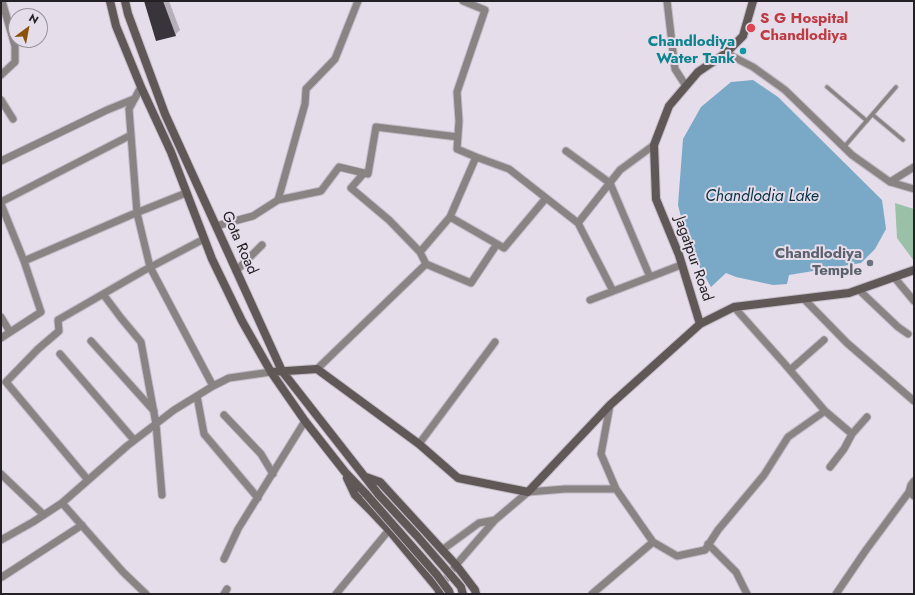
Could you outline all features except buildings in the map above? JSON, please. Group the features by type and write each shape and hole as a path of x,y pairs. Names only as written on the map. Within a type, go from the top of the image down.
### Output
{"street":[{"path":"1,75 15,62 14,46 2,1"},
{"name":"Gota Road","path":"110,1 116,26 141,87 171,152 212,259 242,321 271,372 345,472"},
{"name":"Gota Road","path":"125,1 128,14 165,114 282,371 365,477 460,587 463,594"},
{"path":"278,200 305,104 306,89 336,59 358,1"},
{"path":"463,1 485,10 457,92 459,121 458,149 509,169 578,223 614,291"},
{"path":"667,1 675,69 686,86"},
{"name":"Jagatpur Road","path":"528,492 610,405 700,324 679,255 656,199 654,145 669,106 698,72 726,53 743,36 753,1"},
{"path":"726,53 753,67 785,90 852,155 890,182 914,189"},
{"path":"141,87 129,109 137,213 150,268 213,386"},
{"path":"1,161 107,110 134,99"},
{"path":"1,100 13,119"},
{"path":"216,226 253,216 278,200 321,191 339,167 368,174 376,127 458,137"},
{"path":"1,338 41,312 24,261 1,203 131,135"},
{"path":"578,223 620,170 654,145"},
{"path":"566,151 610,183 650,277"},
{"path":"420,252 450,217 476,157"},
{"path":"890,182 914,167"},
{"path":"364,173 352,188 389,220 420,252 426,264 471,283 497,244"},
{"path":"24,261 186,193"},
{"path":"450,217 504,248 546,198"},
{"path":"88,480 3,379 59,331 58,320 204,239"},
{"path":"236,271 262,244"},
{"path":"317,369 426,264"},
{"path":"590,300 681,265"},
{"path":"700,324 734,307 849,293 914,270"},
{"path":"894,277 914,301"},
{"path":"859,290 898,327 908,334"},
{"path":"103,294 141,342 156,424 162,496"},
{"path":"804,299 847,343 914,401"},
{"path":"734,307 825,411 852,434"},
{"path":"1,317 10,332"},
{"path":"790,370 824,340"},
{"path":"91,341 154,411"},
{"path":"419,444 495,342"},
{"path":"60,354 134,440"},
{"path":"1,540 62,503 134,440 174,410 213,386 229,378 282,371 317,369 419,444 458,478 528,492 565,489 616,489"},
{"path":"197,396 204,434 258,498"},
{"path":"610,405 600,454 616,489 653,542 678,556 705,550 718,530 764,475 788,437 825,411"},
{"path":"224,415 261,454 272,474"},
{"path":"830,466 844,449 852,434 867,417"},
{"path":"224,559 238,529 306,421"},
{"path":"345,472 355,495 389,530 439,592 456,565 495,520 528,492"},
{"path":"345,472 437,575 450,594"},
{"path":"1,474 44,515"},
{"path":"365,477 380,482 456,565 475,590 476,594"},
{"path":"836,594 866,550 912,494 911,485 914,481"},
{"path":"62,503 123,572 146,594"},
{"path":"442,550 479,523 495,520"},
{"path":"1,577 82,525"},
{"path":"336,594 389,530"},
{"path":"592,594 653,542"},
{"path":"708,544 736,572 747,594"}],"lane":[{"path":"827,87 867,121"},
{"path":"844,147 896,87"},
{"path":"873,115 903,140"}],"green space":[{"path":"895,203 914,209 914,261 897,238"}],"water":[{"name":"Chandlodia Lake","path":"753,80 778,97 882,200 886,229 875,249 861,263 789,275 787,284 773,285 736,277 726,273 711,287 689,248 678,205 683,139 701,107 731,82"}],"place":[{"name":"S G Hospital Chandlodiya","path":"751,28"},
{"name":"Chandlodiya Water Tank","path":"743,51"},
{"name":"Chandlodiya Temple","path":"870,263"}]}
